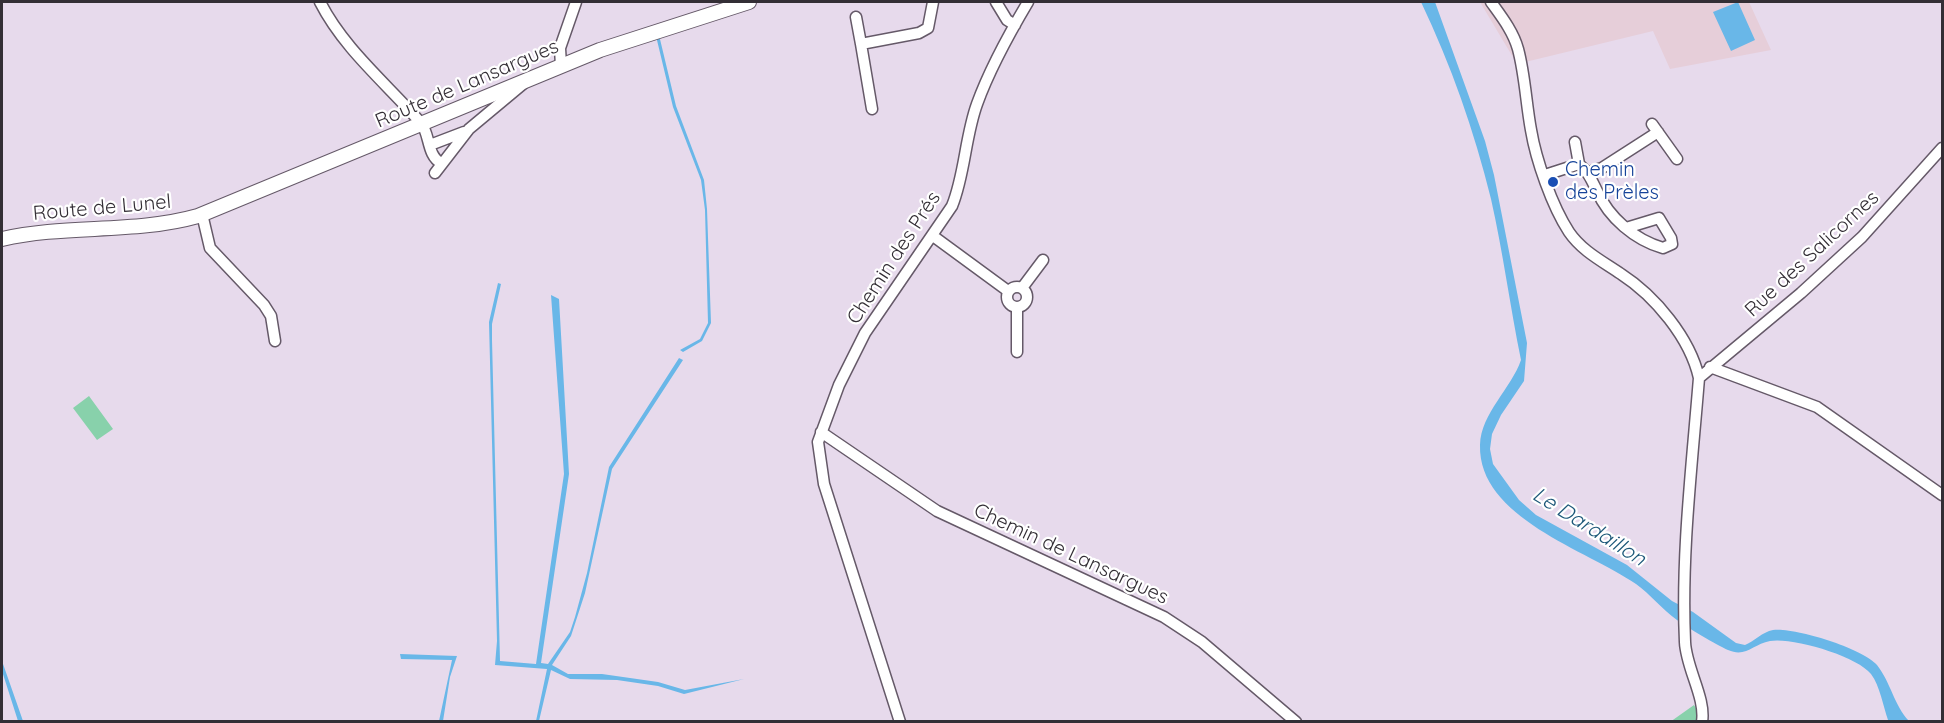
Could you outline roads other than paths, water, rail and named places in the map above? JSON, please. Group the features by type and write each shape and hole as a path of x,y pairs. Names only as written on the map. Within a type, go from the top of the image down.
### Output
{"main road":[{"name":"Route de Lansargues","path":"203,214 630,38 749,2"},
{"name":"Route de Lunel","path":"2,239 60,230 162,225 203,214"}],"street":[{"path":"320,2 345,41 423,125 438,168 469,129 526,81"},
{"path":"561,66 560,48 576,2"},
{"path":"861,44 924,32 929,24 933,2"},
{"path":"996,2 1007,20 1015,25"},
{"name":"Chemin des Prés","path":"900,722 820,472 818,442 850,359 865,333 933,236 958,192 976,105 1028,2"},
{"path":"1491,2 1518,47 1531,131 1545,175 1569,232 1589,254 1624,275 1665,315 1689,349 1698,378 1685,629 1690,671 1705,718"},
{"path":"856,17 857,33 873,109"},
{"path":"1589,172 1602,168 1655,128 1677,159"},
{"path":"430,145 469,129"},
{"path":"1575,142 1579,164 1589,172 1604,203 1626,228"},
{"name":"Rue des Salicornes","path":"1698,378 1801,293 1862,237 1942,148"},
{"path":"1545,175 1579,164"},
{"path":"203,214 210,248 271,316 275,341"},
{"path":"933,236 1008,291 1009,303 1017,307"},
{"path":"1022,288 1044,260"},
{"path":"1008,291 1013,287 1022,288"},
{"path":"1017,307 1027,300 1022,288"},
{"path":"1017,307 1017,352"},
{"path":"1710,367 1817,407 1942,495"},
{"name":"Chemin de Lansargues","path":"821,432 937,511 1164,617 1202,642 1296,722"}],"water":[{"path":"1421,2 1435,2 1485,141 1494,175 1527,343 1524,381 1501,415 1492,434 1490,449 1493,464 1519,500 1536,515 1627,565 1672,601 1693,612 1736,643 1745,645 1769,631 1783,630 1828,640 1870,659 1882,672 1909,721 1888,720 1879,690 1871,674 1864,667 1839,655 1793,642 1770,641 1740,652 1728,650 1717,644 1677,620 1636,584 1539,529 1516,512 1497,493 1484,471 1480,445 1482,433 1485,422 1511,381 1521,360 1495,219 1484,173 1452,74"},
{"path":"1738,2 1755,40 1731,51 1713,12"},
{"path":"659,35 676,106 704,180 707,209 711,323 702,341 683,352 680,350 700,339 708,323 705,210 701,180 673,107 656,36"},
{"path":"498,283 501,284 492,324 492,340 500,661 536,664 564,474 551,295 559,299 569,474 541,663 548,664 570,632 587,573 609,467 679,358 683,360 612,469 585,593 571,636 552,665 568,674 602,674 658,682 685,690 744,679 684,694 658,686 617,680 570,679 551,670 539,721 536,721 547,669 495,665 497,641 489,322"},
{"path":"400,654 457,656 450,677 443,721 439,721 452,660 401,659"},
{"path":"2,661 23,721 18,721 2,671"}],"place":[{"name":"Chemin des Prèles","path":"1553,182"}],"water label":[{"name":"Le Dardaillon","path":"1589,527"}]}
